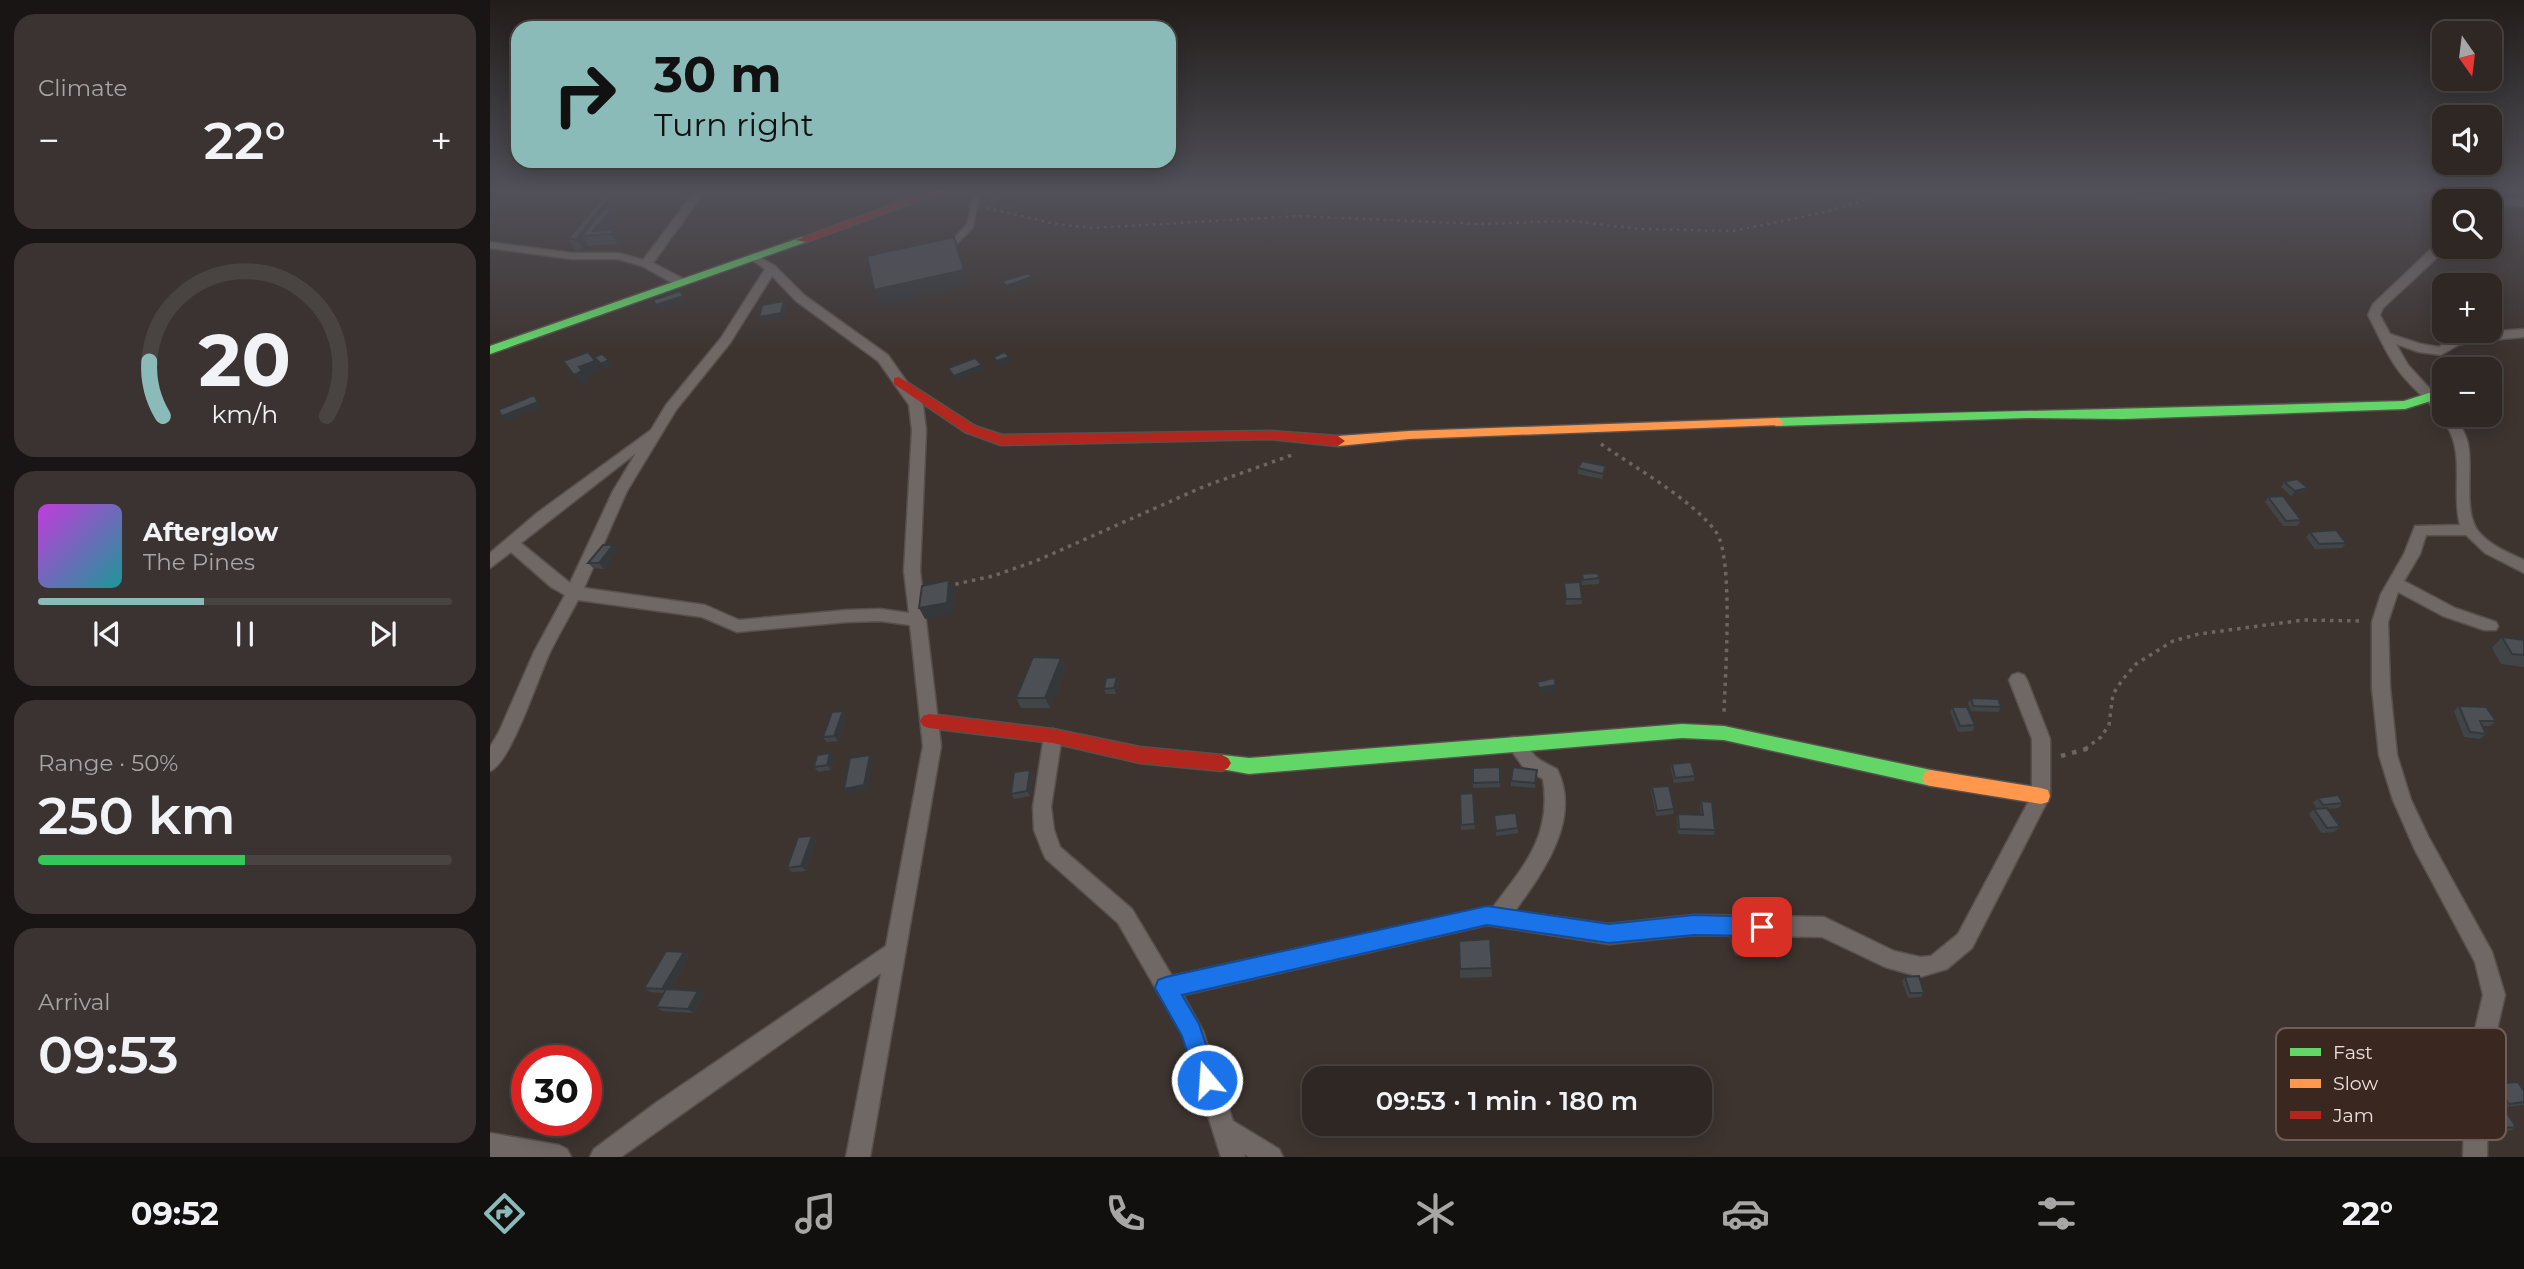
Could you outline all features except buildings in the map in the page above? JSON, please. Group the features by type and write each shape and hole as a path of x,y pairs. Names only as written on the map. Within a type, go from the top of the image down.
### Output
{"street":[{"path":"490,245 572,256 619,256 646,264 680,282"},
{"path":"646,264 660,245"},
{"path":"490,350 788,245"},
{"path":"2432,256 2377,307 2374,314 2402,367 2432,400"},
{"path":"754,257 771,268 800,298 883,358 916,405 919,430 912,571 932,746 858,1157"},
{"path":"490,763 507,735 542,652 574,593 620,491 671,408 726,340 771,268"},
{"path":"2388,337 2419,348 2441,351 2454,342 2470,338 2524,333"},
{"path":"899,381 970,429 1001,440 1270,435 1344,441 1409,435 2027,414 2123,415 2404,405 2429,397"},
{"path":"2452,427 2461,443 2463,491 2469,530 2489,548 2524,567"},
{"path":"490,562 561,502 658,430"},
{"path":"2469,530 2420,530 2412,554 2395,583 2380,622 2381,688 2388,755 2402,800 2421,842 2485,958 2494,995 2486,1028"},
{"path":"512,544 557,583 574,593 705,611 737,626 847,616 880,615 917,620"},
{"path":"2395,583 2449,612 2490,626"},
{"path":"1166,988 1487,916 1609,934 1694,925 1811,925 1824,927 1900,963 1916,968 1929,967 1948,957 1965,941 2040,796 2041,740 2031,707 2018,680"},
{"path":"929,721 1054,736 1140,755 1249,766 1682,731 1724,733 1937,779 2040,796"},
{"path":"1054,736 1042,807 1044,830 1053,853 1125,916 1192,1031 1233,1157"},
{"path":"1499,916 1542,858 1553,831 1555,814 1551,775 1530,762 1515,743"},
{"path":"602,1157 665,1110 894,952"},
{"path":"1223,1128 1271,1157"},
{"path":"490,1145 559,1157"}],"lane":[{"path":"941,254 950,245"}],"path":[{"path":"1567,430 1612,450 1684,502 1716,532 1722,545 1726,583 1724,733"},
{"path":"914,591 962,583 1049,556 1087,542 1177,496 1267,461 1293,455"},
{"path":"2041,759 2074,754 2090,748 2109,725 2113,694 2123,679 2136,664 2173,641 2199,634 2304,620 2380,622"}],"traffic: fast":[{"path":"490,350 788,245"},
{"path":"1776,422 2027,414 2123,415 2405,405 2429,397"},
{"path":"1222,763 1249,766 1682,731 1724,733 1931,778"}],"traffic: slow":[{"path":"1338,441 1409,435 1776,422"},
{"path":"1931,778 2041,796"}],"traffic: jam":[{"path":"899,381 970,429 1001,440 1270,435 1338,441"},
{"path":"929,721 1053,736 1140,755 1222,763"}],"route":[{"path":"1207,1080 1192,1031 1166,988 1487,916 1609,934 1694,925 1762,927"}]}
